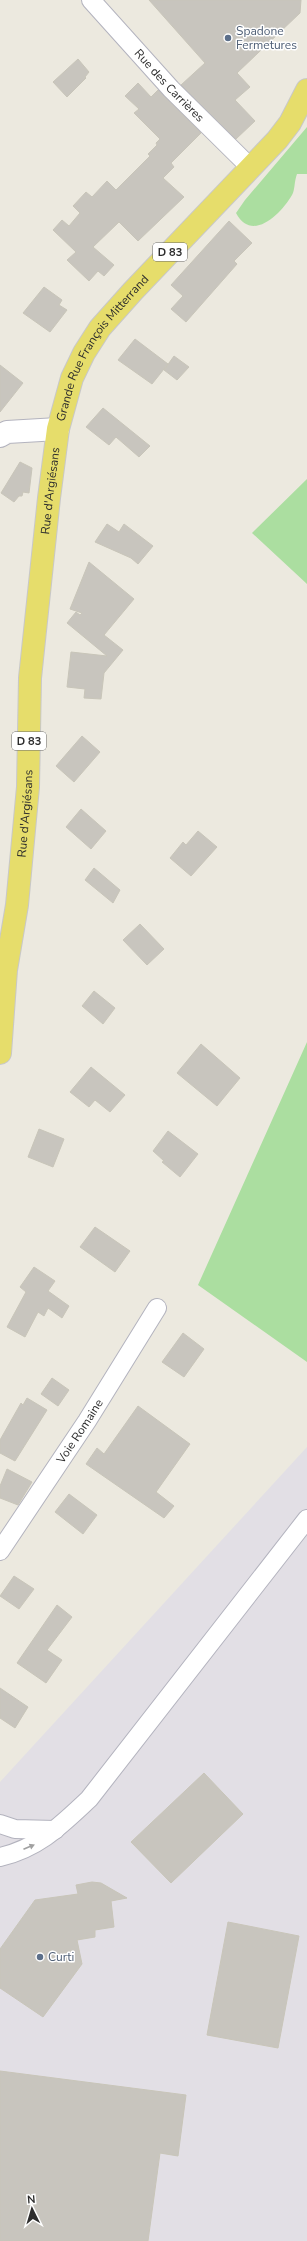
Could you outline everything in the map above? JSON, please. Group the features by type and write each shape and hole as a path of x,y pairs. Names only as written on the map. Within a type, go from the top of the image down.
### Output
{"main road":[{"name":"Grande Rue François Mitterrand","path":"58,429 72,378 84,353 100,328 133,291 251,168 290,123 307,90"},
{"name":"Rue d'Argiésans","path":"0,1054 6,970 17,905 28,787 30,678 49,498 58,429"}],"street":[{"name":"Rue des Carrières","path":"91,0 171,89 251,168"},
{"path":"0,436 7,432 32,429 58,429"},
{"name":"Voie Romaine","path":"0,1552 87,1421 157,1308"},
{"path":"0,1857 32,1846 55,1830 89,1799 307,1519"},
{"path":"0,1824 15,1829 55,1830"}],"shaded area":[{"path":"307,1447 307,2241 0,2241 0,1782"}],"green space":[{"path":"307,127 307,174 297,174 292,195 274,217 258,225 250,226 243,222 236,213 245,200"},
{"path":"307,479 307,584 252,533"},
{"path":"307,1042 307,1362 198,1285"}],"building":[{"name":"Spadone Fermetures","path":"149,0 301,0 300,13 237,73 250,87 235,100 255,121 236,139 181,85 205,63"},
{"path":"78,59 89,72 85,77 86,78 67,97 53,82"},
{"path":"138,83 151,97 158,90 201,133 171,163 174,167 163,178 184,197 138,241 119,222 93,247 114,265 104,276 98,271 89,281 67,260 76,252 53,230 62,220 69,226 80,213 73,206 86,192 92,197 107,181 116,190 150,156 148,154 157,145 156,143 160,139 134,113 139,109 125,96"},
{"path":"229,221 252,243 234,261 237,264 186,322 171,309 183,296 171,285"},
{"path":"44,287 62,300 59,305 67,310 50,332 23,313"},
{"path":"135,339 168,364 152,384 118,360"},
{"path":"174,356 189,367 177,380 164,370"},
{"path":"0,365 23,383 0,412"},
{"path":"103,408 150,446 139,457 116,437 109,445 86,427"},
{"path":"20,462 32,468 29,493 23,492 22,496 19,496 14,502 1,493"},
{"path":"107,524 119,532 124,524 153,546 138,564 131,558 95,542"},
{"path":"89,562 134,599 104,635 123,650 104,673 101,699 84,698 85,689 67,687 71,652 107,656 67,623 76,612 80,615 82,613 70,609"},
{"path":"82,736 100,752 74,782 56,766"},
{"path":"81,809 106,831 91,849 66,827"},
{"path":"198,831 217,847 191,876 170,858 183,842 186,845"},
{"path":"94,868 120,890 113,903 85,880"},
{"path":"140,924 164,949 147,965 123,940"},
{"path":"94,991 115,1008 103,1024 82,1006"},
{"path":"201,1044 240,1078 217,1106 177,1073"},
{"path":"91,1067 125,1095 110,1112 95,1100 89,1107 70,1092"},
{"path":"39,1129 64,1139 53,1167 28,1157"},
{"path":"168,1131 198,1154 180,1177 162,1162 164,1161 153,1151"},
{"path":"95,1227 130,1251 115,1272 80,1247"},
{"path":"34,1267 55,1281 48,1291 69,1306 62,1318 48,1308 44,1316 38,1312 25,1337 7,1327 26,1292 20,1287"},
{"path":"183,1333 204,1349 184,1377 162,1362"},
{"path":"52,1378 69,1390 58,1406 41,1394"},
{"path":"27,1398 47,1410 15,1461 0,1453 0,1440 21,1403 23,1405"},
{"path":"138,1406 190,1444 156,1492 174,1506 164,1518 86,1464 97,1448 104,1454"},
{"path":"7,1469 32,1482 18,1505 0,1498 0,1486"},
{"path":"69,1494 97,1515 83,1534 55,1512"},
{"path":"14,1576 34,1589 19,1609 0,1596"},
{"path":"57,1605 72,1617 47,1650 62,1660 46,1683 17,1663"},
{"path":"0,1688 28,1707 15,1728 0,1718"},
{"path":"204,1773 243,1814 171,1883 131,1842"},
{"name":"Curti","path":"92,1882 101,1883 127,1898 111,1901 114,1927 95,1930 95,1937 77,1940 82,1964 43,2017 0,1988 0,1949 35,1900 78,1894 76,1885"},
{"path":"228,1922 299,1936 278,2048 207,2035"},
{"path":"0,2071 186,2095 178,2156 160,2153 148,2241 0,2241"}],"place":[{"name":"Spadone Fermetures","path":"228,38"},
{"name":"Curti","path":"40,1957"}]}
